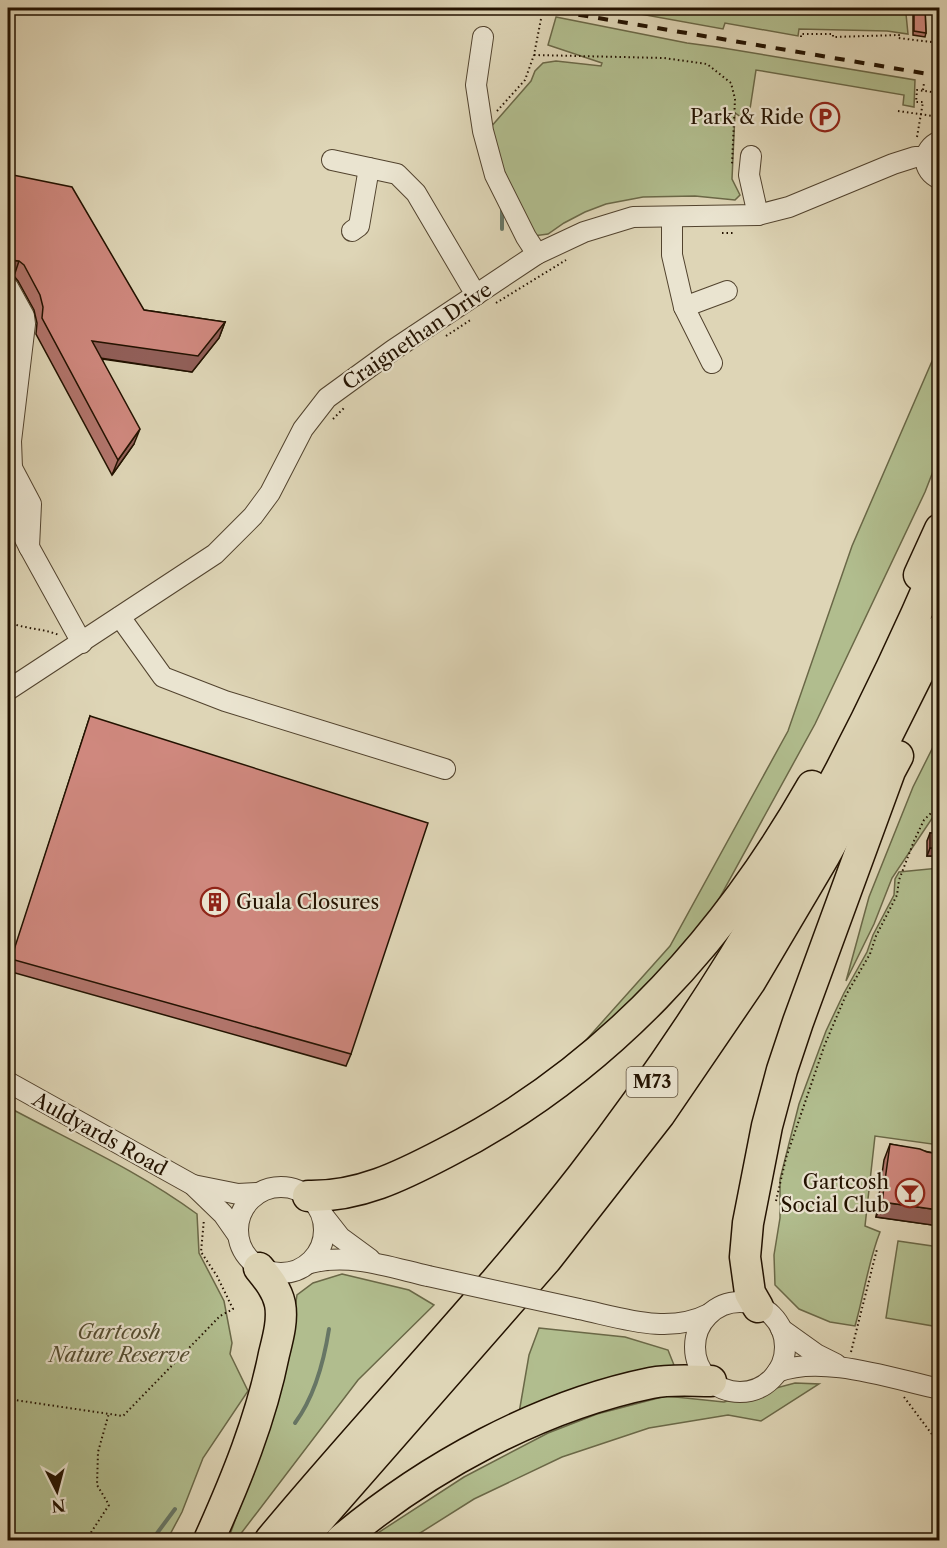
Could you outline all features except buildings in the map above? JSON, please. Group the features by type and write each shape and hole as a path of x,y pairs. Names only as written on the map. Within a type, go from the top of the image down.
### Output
{"highway":[{"path":"314,1205 331,1197 378,1184 432,1160 499,1124 568,1076 604,1047 661,993 734,906 809,791 889,639 939,529"},
{"name":"M73","path":"270,1540 334,1463 535,1236 604,1147 691,1025 742,946 836,782 901,647 939,560"},
{"name":"M73","path":"301,1540 546,1260 660,1114 750,982 825,855 854,802 939,630"},
{"path":"758,1307 750,1293 746,1274 748,1222 767,1126 782,1070 890,771 939,669"},
{"path":"210,1540 252,1436 265,1395 278,1336 280,1304 271,1282 260,1268"},
{"path":"341,1540 404,1493 450,1463 489,1442 577,1405 652,1383 686,1380 703,1370"}],"street":[{"path":"483,38 476,85 483,131 495,175 537,254"},
{"path":"939,141 930,147 925,157 927,169 939,179"},
{"path":"751,156 748,175 758,215"},
{"name":"Craignethan Drive","path":"8,690 215,554 253,516 270,493 303,429 327,398 393,350 484,300 537,254 584,232 633,217 758,215 789,207 893,164 915,157 925,157"},
{"path":"332,160 396,174 416,193 484,300"},
{"path":"352,231 359,226 369,168"},
{"path":"672,217 672,255 684,307 712,363"},
{"path":"8,287 24,316 25,324 11,441 12,468 31,504 29,547 82,643"},
{"path":"684,307 727,291"},
{"path":"120,617 163,676 225,701 445,769"},
{"name":"Auldyards Road","path":"8,1082 193,1185 223,1214 237,1234"},
{"name":"Auldyards Road","path":"193,1185 238,1194 257,1193"},
{"path":"375,1262 340,1237 314,1205 297,1190 283,1187 270,1188 257,1193 248,1201 238,1222 237,1234 244,1254 260,1268 272,1273 299,1270 310,1263 332,1259 375,1262 428,1276 641,1322 680,1325 689,1323 720,1307 732,1303 746,1303 767,1312 780,1329 816,1354 844,1368"},
{"path":"310,1263 322,1245 324,1234 314,1205"},
{"path":"703,1370 696,1336 701,1324 709,1314"},
{"path":"641,1322 680,1339 703,1370 730,1391 751,1390 761,1386 777,1372 795,1367 844,1368 939,1389"},
{"path":"777,1372 784,1355 780,1329"}],"path":[{"path":"494,114 525,80 534,55 542,19"},
{"path":"801,37 801,33 833,34 833,37 899,35 898,38 939,42"},
{"path":"534,55 664,58 707,64 731,83 735,99 732,168"},
{"path":"923,90 924,83"},
{"path":"921,114 923,102 916,102 917,90 939,93"},
{"path":"898,111 939,117"},
{"path":"719,233 740,233"},
{"path":"484,300 569,258"},
{"path":"443,338 476,316"},
{"path":"327,426 350,402"},
{"path":"8,622 16,626 48,630 82,643"},
{"path":"773,1208 786,1158 825,1044 846,995 870,954 897,895 899,880 914,841 924,820 939,804"},
{"path":"8,1399 123,1416 220,1316 233,1309 217,1276 201,1252 204,1218"},
{"path":"844,1368 877,1249"},
{"path":"900,1393 939,1445"},
{"path":"86,1540 109,1505 97,1485 98,1452 109,1413"}],"green space":[{"path":"607,8 694,8 710,12 711,8 859,8 906,14 908,34 887,31 799,29 798,36 725,23 723,29"},
{"path":"556,17 687,43 915,80 914,107 903,105 904,95 756,70 748,122 735,113 732,179 740,195 735,200 695,196 643,197 606,204 585,212 548,234 526,237 490,128 531,81 535,71 543,63 556,61 601,66 602,63 548,45"},
{"path":"939,345 939,456 925,492 815,724 714,908 625,1025 570,1058 670,946 788,731 852,546"},
{"path":"939,735 939,808 892,878 874,924 846,981 869,897 913,787"},
{"path":"939,868 939,1145 875,1136 865,1226 880,1232 872,1255 855,1326 830,1322 799,1309 775,1285 774,1255 780,1218 780,1179 799,1104 826,1031 894,895 895,879 899,872"},
{"name":"Gartcosh Nature Reserve","path":"8,1107 128,1170 197,1214 199,1253 224,1301 232,1343 230,1354 248,1391 203,1458 182,1512 167,1540 8,1540"},
{"path":"898,1241 939,1247 939,1327 886,1318"},
{"path":"342,1274 409,1290 434,1305 358,1380 236,1540 228,1540 287,1361 297,1295 313,1283"},
{"path":"539,1328 625,1337 668,1350 674,1365 659,1372 519,1413 529,1355"},
{"path":"795,1383 819,1384 761,1421 728,1415 649,1428 562,1457 474,1499 409,1540 367,1540 464,1477 548,1433 597,1414 666,1396 724,1402"}],"waterway":[{"path":"502,207 502,229"},
{"path":"295,1423 318,1378 329,1329"},
{"path":"152,1540 175,1509"}],"railway":[{"path":"539,8 940,76"}],"place":[{"name":"Park & Ride","path":"825,117"},
{"name":"Guala Closures","path":"215,902"},
{"name":"Gartcosh Social Club","path":"910,1193"}]}
